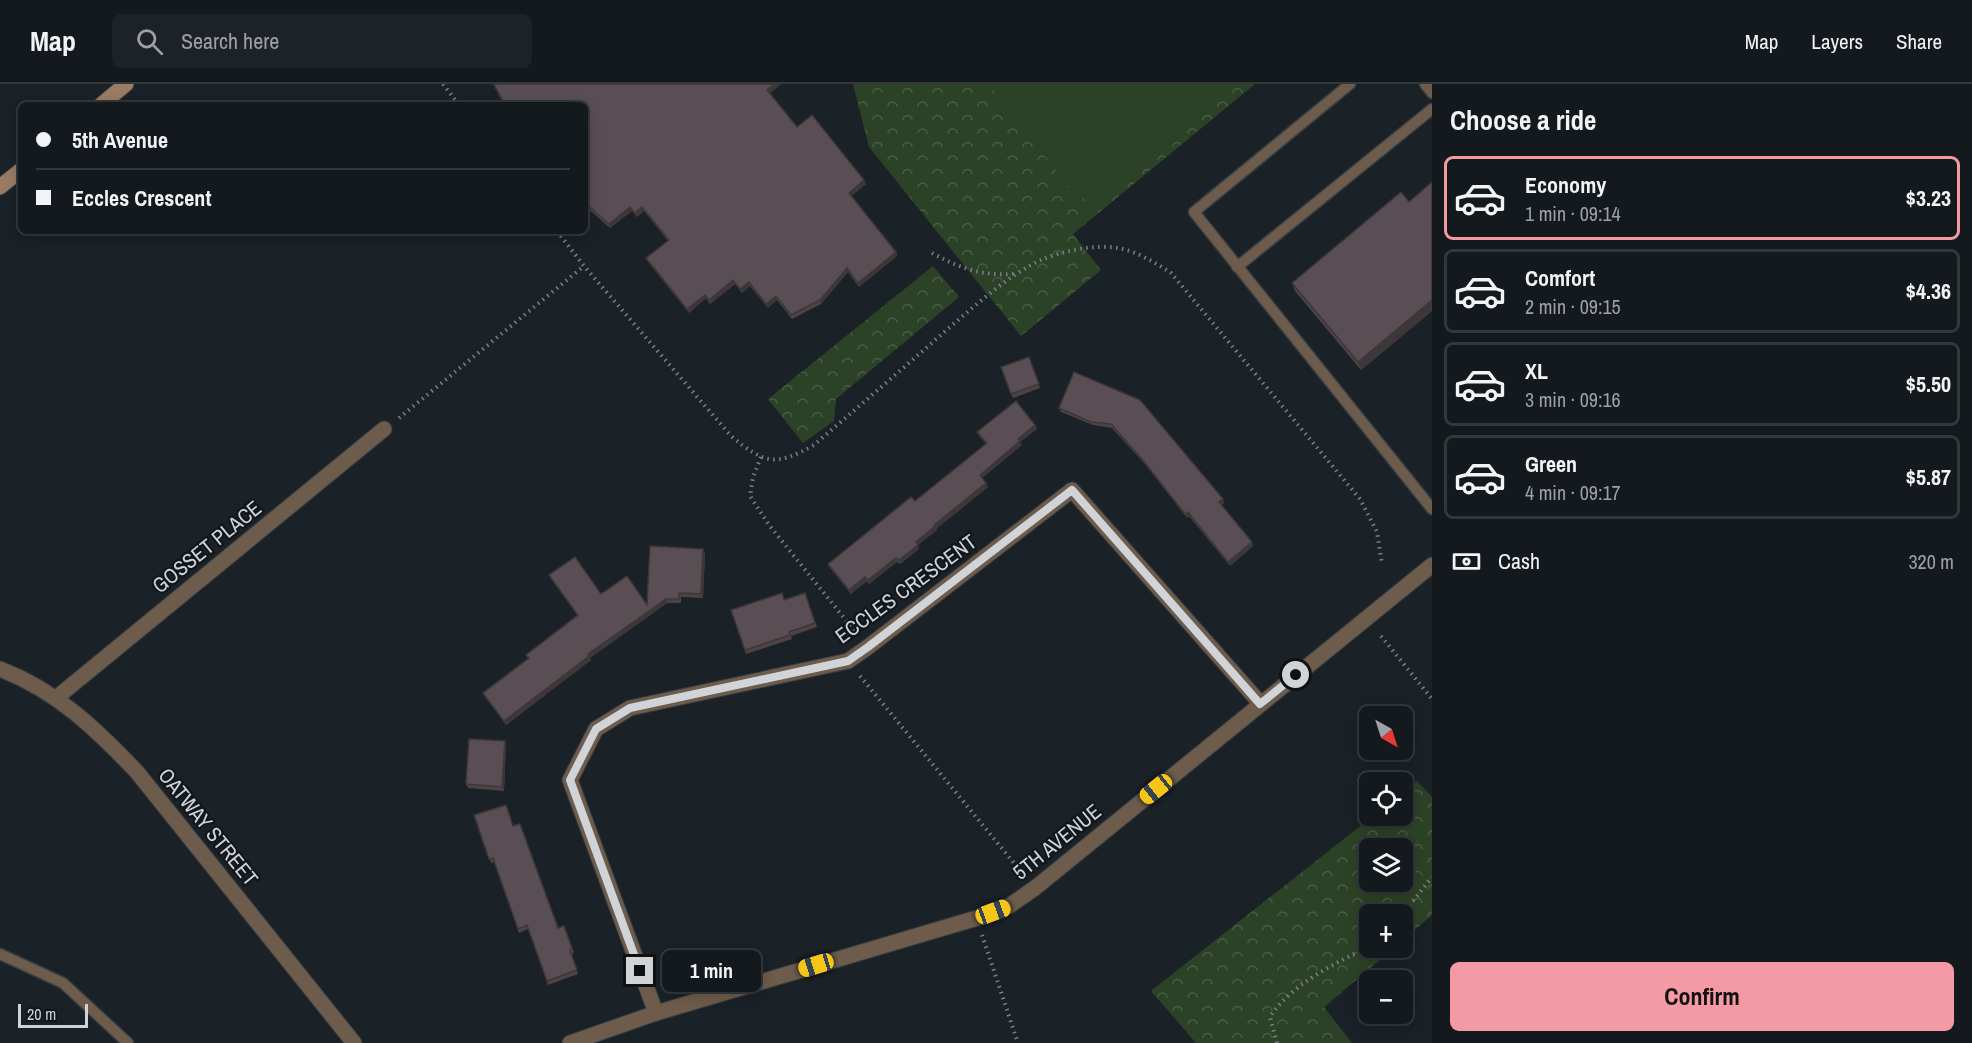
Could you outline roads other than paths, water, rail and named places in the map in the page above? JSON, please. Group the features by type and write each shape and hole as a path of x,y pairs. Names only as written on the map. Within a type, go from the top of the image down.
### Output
{"street":[{"path":"104,102 126,84"},
{"path":"0,187 18,172"},
{"name":"GOSSET PLACE","path":"56,698 384,429"},
{"name":"ECCLES CRESCENT","path":"656,1013 570,780 596,729 630,708 848,661 1072,490 1260,704"},
{"name":"5TH AVENUE","path":"570,1043 656,1013 976,918 1009,906 1035,888 1432,565"},
{"name":"OATWAY STREET","path":"0,669 15,674 56,698 99,732 137,772 354,1043"}],"lane":[{"path":"1350,84 1194,212 1432,509"},
{"path":"1425,84 1432,93"},
{"path":"1237,267 1432,110"},
{"path":"0,954 63,983 128,1043"}]}
